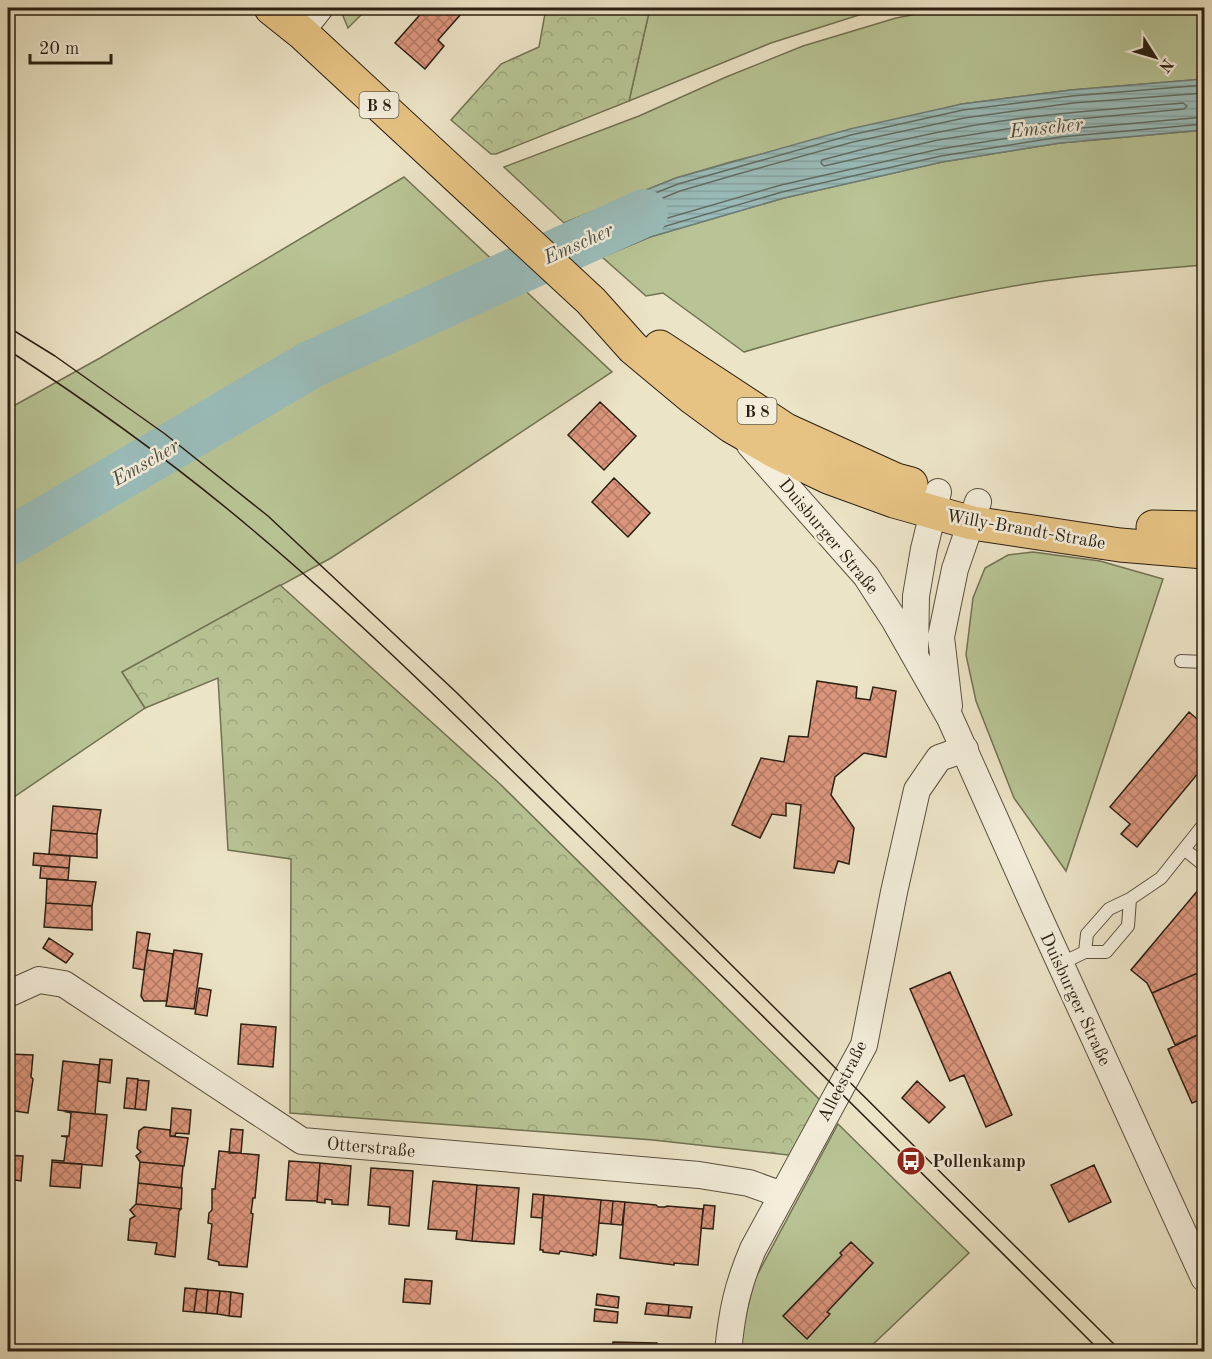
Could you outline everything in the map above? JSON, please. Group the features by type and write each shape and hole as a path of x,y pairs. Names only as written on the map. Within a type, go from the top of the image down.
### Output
{"main road":[{"name":"Willy-Brandt-Straße","path":"272,8 311,20 485,204 591,301 633,348 693,398 731,426 776,452 828,477 894,501 936,502"},
{"name":"Willy-Brandt-Straße","path":"591,301 786,430 896,480 936,502 1120,546 1204,552"},
{"name":"Willy-Brandt-Straße","path":"975,513 1033,513 1162,529 1204,528"}],"street":[{"name":"Duisburger Straße","path":"731,426 775,471 862,570 915,655 950,718 1204,1278"},
{"path":"915,655 916,596 924,549 936,502"},
{"name":"Duisburger Straße","path":"950,718 941,637 955,569 975,513"},
{"name":"Alleestraße","path":"728,1352 733,1306 741,1277 753,1248 864,1045 917,790 939,758 965,749"},
{"name":"Otterstraße","path":"8,994 39,980 64,984 302,1141 699,1175 749,1183 782,1195"}],"lane":[{"path":"1181,661 1204,662"},
{"path":"1085,952 1087,934 1108,909 1130,899 1161,878 1204,824"},
{"path":"1184,849 1204,865"},
{"path":"1060,964 1085,952 1106,952 1128,926 1130,899"}],"green space":[{"path":"344,8 368,8 348,28 343,16"},
{"path":"546,8 650,8 629,101 491,154 451,120 501,64 539,47"},
{"path":"650,8 881,8 771,43 629,101"},
{"path":"948,8 1204,8 1204,79 1071,90 962,104 734,161 676,178 564,223 504,167 639,116 803,46 896,18"},
{"path":"1204,130 1204,265 1118,272 995,289 886,313 744,352 663,293 646,296 602,257 650,237 784,198 942,162 1060,143"},
{"path":"404,177 612,372 331,558 122,672 145,708 8,801 8,409 100,358"},
{"path":"1033,552 1100,561 1163,579 1066,871 1014,798 976,701 966,655 973,598 985,568 1008,555"},
{"path":"280,585 500,784 823,1103 797,1156 653,1140 290,1113 291,859 228,850 218,678 145,708 122,672"},
{"path":"838,1124 969,1253 866,1351 741,1352 741,1334 755,1279"}],"water":[{"path":"1204,79 1204,130 1060,143 942,162 784,198 650,237 602,257 564,223 676,178 850,129 962,104 1071,90"}],"building":[{"path":"426,8 453,8 461,14 438,40 444,46 425,69 395,43"},
{"path":"600,402 636,436 604,470 568,435"},
{"path":"614,478 650,513 628,537 592,502"},
{"path":"817,681 857,687 856,698 870,700 873,687 896,691 886,757 864,753 835,777 831,795 854,828 849,864 838,861 834,873 794,868 801,805 786,803 786,816 772,814 760,838 732,825 761,758 784,762 789,736 808,737"},
{"path":"1189,712 1204,725 1204,766 1137,847 1121,834 1130,824 1110,807"},
{"path":"53,806 101,810 97,834 51,830"},
{"path":"51,830 97,834 97,858 49,854"},
{"path":"34,853 70,856 69,868 33,865"},
{"path":"41,866 69,868 68,880 40,878"},
{"path":"47,879 96,882 92,906 46,903"},
{"path":"1204,883 1204,966 1200,972 1152,993 1147,983 1131,970"},
{"path":"46,903 92,906 92,930 44,927"},
{"path":"137,932 150,934 144,970 133,968"},
{"path":"49,938 73,954 66,963 43,948"},
{"path":"147,950 173,954 167,1001 144,1001 141,996"},
{"path":"174,950 202,954 194,1009 166,1006"},
{"path":"950,972 1012,1115 986,1127 964,1075 950,1081 910,989"},
{"path":"1200,972 1204,982 1204,1032 1175,1045 1152,993"},
{"path":"199,988 211,990 207,1016 195,1014"},
{"path":"241,1024 276,1027 273,1067 238,1064"},
{"path":"1204,1032 1204,1098 1192,1103 1168,1049"},
{"path":"8,1054 33,1055 31,1077 33,1079 28,1113 8,1110"},
{"path":"100,1059 112,1060 110,1083 98,1081"},
{"path":"63,1061 99,1065 95,1114 58,1110"},
{"path":"127,1078 138,1079 135,1109 124,1108"},
{"path":"138,1080 149,1081 146,1110 135,1109"},
{"path":"917,1081 945,1107 929,1123 902,1098"},
{"path":"172,1108 191,1110 189,1134 176,1133 175,1136 170,1136"},
{"path":"8,1110 11,1111 12,1121 8,1150"},
{"path":"63,1111 107,1115 102,1166 52,1162 52,1160 64,1161 67,1137 61,1136 69,1136 71,1113"},
{"path":"144,1127 170,1130 170,1136 188,1138 184,1166 140,1162 136,1156 141,1152 137,1148 139,1131"},
{"path":"231,1129 243,1130 241,1153 229,1153"},
{"path":"219,1151 259,1155 247,1267 219,1265 219,1262 208,1259 212,1224 208,1223 209,1213 212,1210 212,1189 215,1189"},
{"path":"8,1155 23,1156 21,1181 8,1179"},
{"path":"289,1161 320,1163 317,1201 286,1200"},
{"path":"52,1162 82,1164 80,1188 50,1186"},
{"path":"140,1162 183,1166 181,1188 138,1183"},
{"path":"320,1163 351,1166 348,1205 332,1204 332,1200 325,1199 325,1203 317,1202"},
{"path":"1094,1165 1111,1202 1069,1222 1051,1185"},
{"path":"371,1168 413,1171 409,1226 389,1224 390,1207 368,1205"},
{"path":"433,1181 477,1185 472,1241 456,1239 457,1231 428,1229"},
{"path":"138,1183 182,1188 181,1209 136,1204"},
{"path":"477,1185 519,1188 514,1244 472,1241"},
{"path":"533,1194 544,1195 542,1218 531,1217"},
{"path":"544,1195 601,1200 596,1255 560,1251 559,1254 540,1250"},
{"path":"601,1200 613,1201 611,1224 599,1223"},
{"path":"613,1201 625,1202 622,1225 611,1224"},
{"path":"625,1202 658,1207 703,1209 698,1265 674,1263 674,1265 620,1258"},
{"path":"136,1204 181,1209 175,1257 155,1254 157,1243 128,1240 130,1219 135,1216 130,1210"},
{"path":"704,1205 715,1206 713,1229 701,1228"},
{"path":"851,1242 873,1263 827,1312 830,1314 807,1339 783,1316 842,1255 840,1253"},
{"path":"405,1279 432,1281 430,1304 403,1302"},
{"path":"185,1288 197,1289 194,1312 183,1311"},
{"path":"197,1289 208,1290 206,1313 194,1312"},
{"path":"208,1290 220,1291 217,1314 206,1313"},
{"path":"220,1291 231,1292 229,1316 217,1314"},
{"path":"231,1292 243,1294 241,1317 229,1316"},
{"path":"597,1294 619,1297 618,1308 596,1305"},
{"path":"647,1303 669,1305 668,1316 645,1314"},
{"path":"669,1305 692,1307 690,1318 668,1316"},
{"path":"595,1309 618,1312 617,1323 594,1321"},
{"path":"613,1342 657,1343 657,1352 612,1352"}],"waterway":[{"name":"Emscher","path":"8,542 310,365 644,213"}],"tram line":[{"path":"8,327 55,356 165,434 268,516 456,692 1122,1352"},
{"path":"8,350 103,414 164,459 254,531 338,605 646,901 1101,1352"}],"place":[{"name":"Pollenkamp","path":"911,1161"}]}
